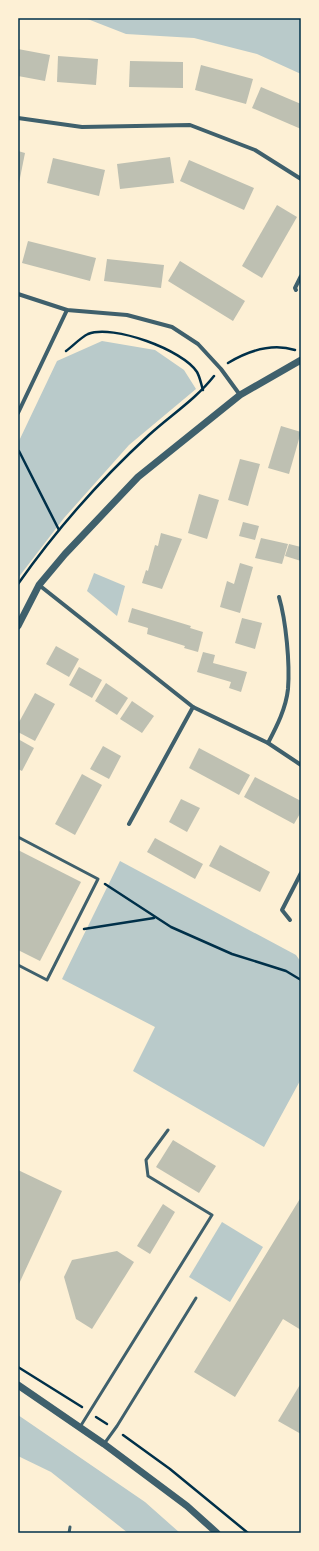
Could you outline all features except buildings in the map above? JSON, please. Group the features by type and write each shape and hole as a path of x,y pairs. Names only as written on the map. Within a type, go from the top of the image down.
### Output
{"street":[{"path":"18,118 82,127 190,125 255,150 301,179"},
{"path":"296,290 295,288 301,276"},
{"path":"18,294 67,310 127,315 172,327 198,344 222,369 240,395"},
{"path":"18,413 67,310"},
{"path":"18,626 39,585 65,554 138,477 240,395 301,360"},
{"path":"39,585 193,707 268,743 301,765"},
{"path":"268,743 282,714 288,689 284,612 279,597"},
{"path":"129,824 193,707"},
{"path":"290,920 282,910 301,873"},
{"path":"18,1385 104,1444 187,1506 217,1533"}],"lane":[{"path":"18,837 98,879 47,980 18,965"},
{"path":"80,1427 212,1215 148,1176 146,1160 168,1130"},
{"path":"104,1444 196,1298"},
{"path":"69,1533 70,1527"}],"path":[{"path":"66,351 88,334 109,332 134,338 161,346 187,362 196,372 203,390"},
{"path":"229,362 252,353 258,348 286,347"},
{"path":"18,584 45,546 85,500 149,435 203,390 216,374"},
{"path":"19,451 59,530"},
{"path":"107,885 170,927 232,954 286,971 301,980"},
{"path":"84,929 155,918"},
{"path":"18,1367 90,1412 170,1469 248,1533"}],"shaded area":[{"path":"85,18 301,18 301,74 257,54 194,38 126,34"},
{"path":"102,341 155,350 184,370 196,389 129,445 64,518 18,578 18,443 57,361"},
{"path":"94,573 125,586 117,616 87,591"},
{"path":"120,861 296,955 301,962 301,1079 264,1147 133,1071 155,1027 62,979"},
{"path":"222,1222 263,1247 230,1302 189,1277"},
{"path":"18,1415 145,1502 180,1533 128,1533 51,1472 18,1456"}]}
